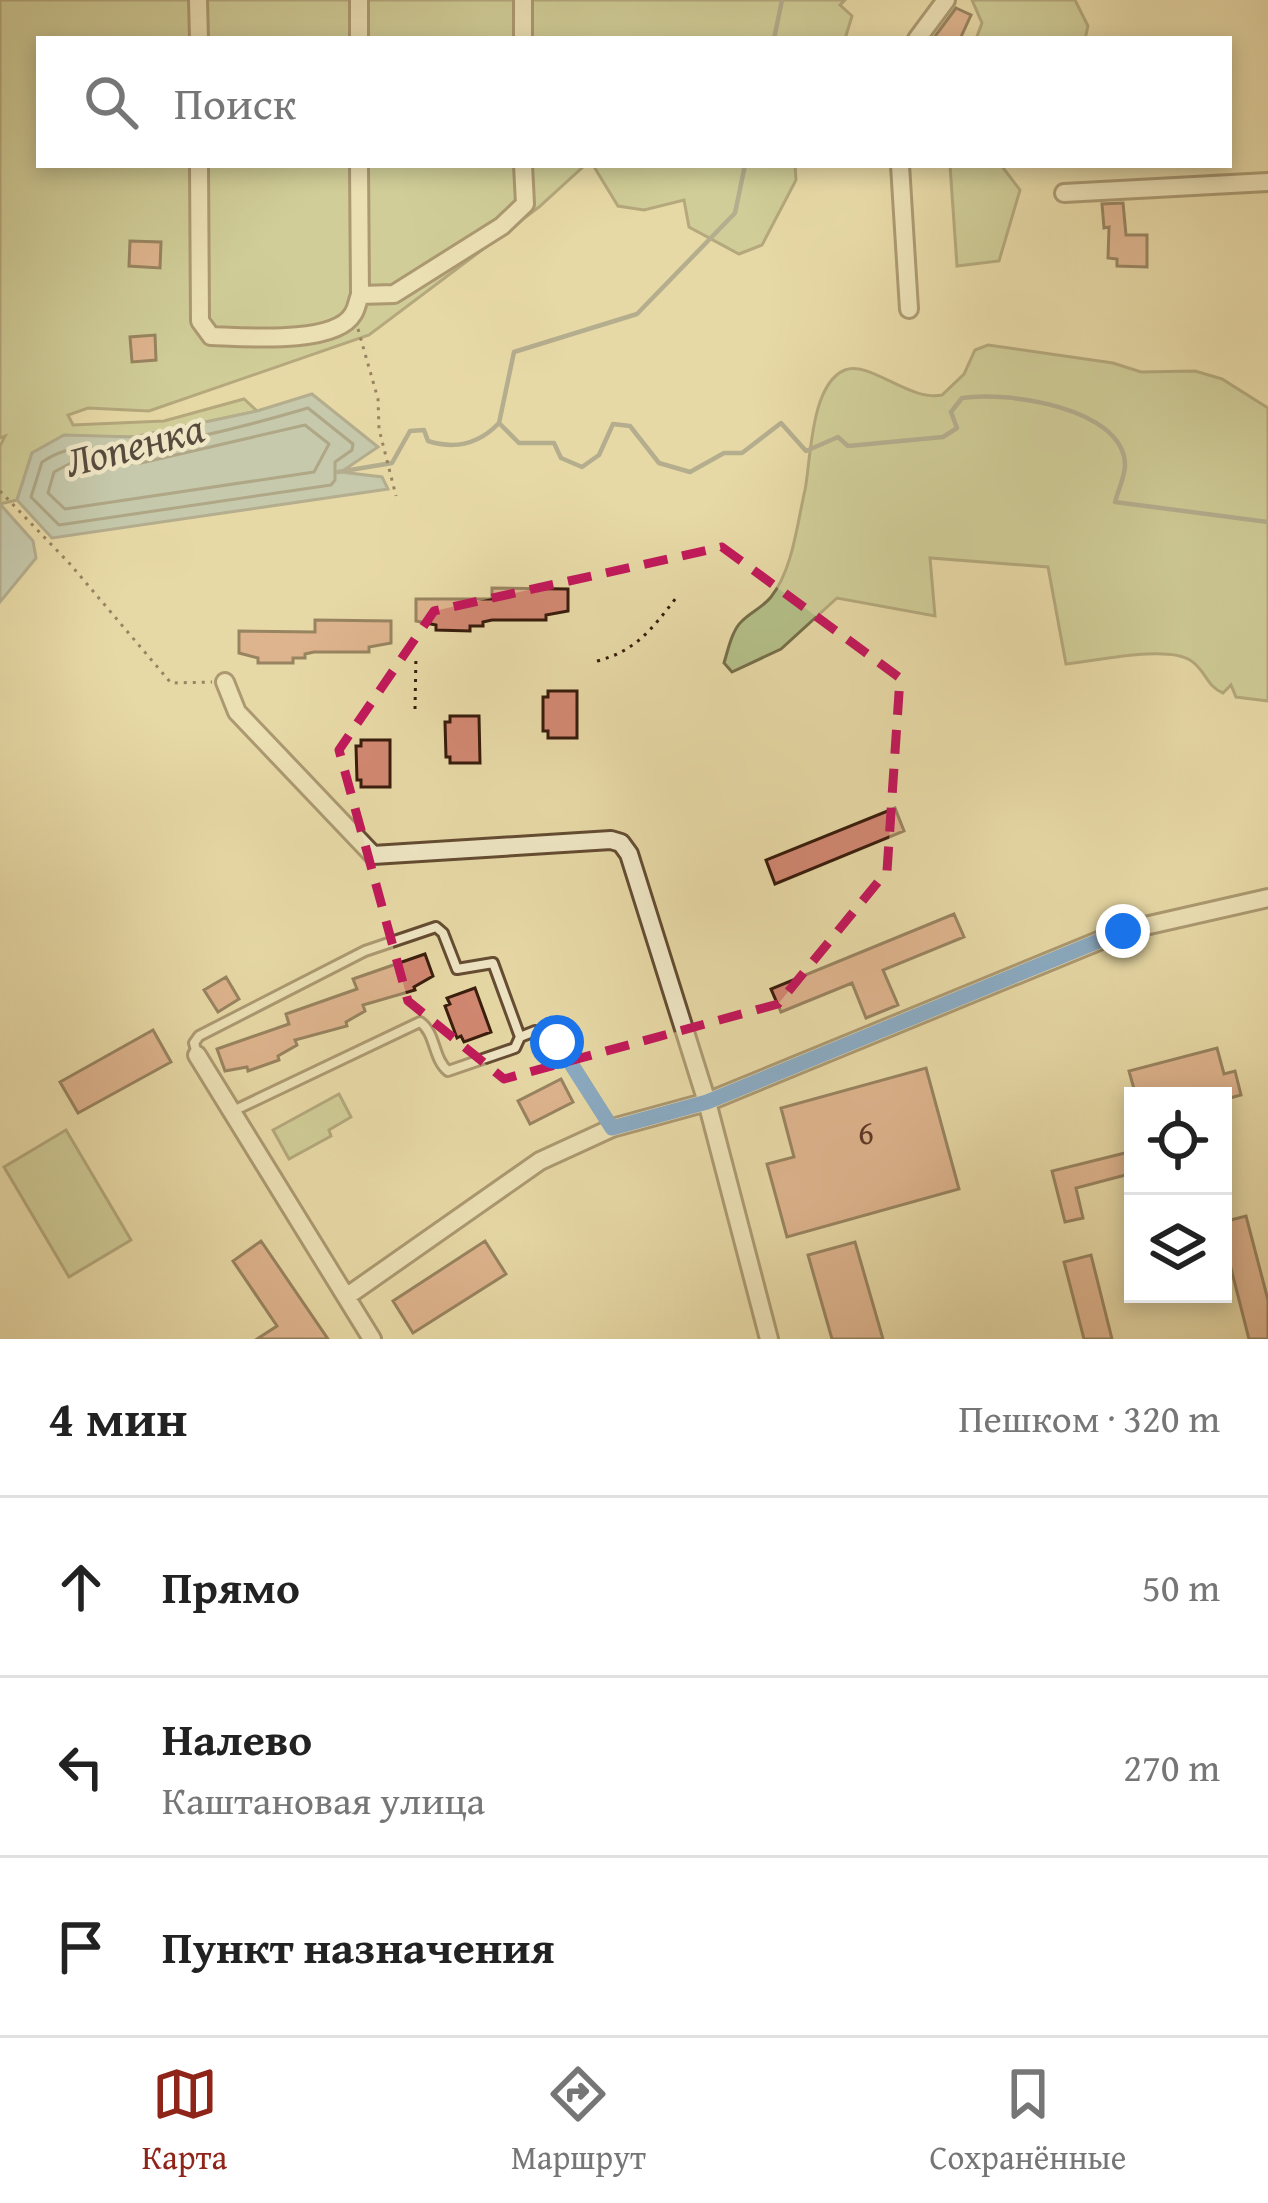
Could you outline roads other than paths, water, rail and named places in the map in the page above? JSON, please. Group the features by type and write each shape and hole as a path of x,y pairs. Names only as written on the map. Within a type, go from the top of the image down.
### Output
{"street":[{"path":"198,0 199,36"},
{"path":"358,0 359,36"},
{"path":"523,0 523,36"},
{"path":"919,36 946,0"},
{"path":"199,168 200,321 211,336 289,337 334,328 352,318 360,295 359,168"},
{"path":"360,295 394,294 502,226 525,205 523,168"},
{"path":"900,168 909,309"},
{"path":"1064,193 1268,182"},
{"path":"225,682 237,712 373,855 621,843 629,854 707,1102 769,1339"},
{"path":"346,1297 540,1161 612,1128 707,1102 1123,931 1268,898"},
{"path":"197,1055 372,1339"}],"lane":[{"path":"197,1055 194,1043 199,1036 365,951 436,927 457,969 493,964 520,1036 515,1048 448,1071 428,1029 415,1024 230,1113"},
{"path":"520,1036 536,1031 557,1042 612,1128"}],"water":[{"path":"312,394 378,447 341,472 382,477 388,489 52,538 17,500 32,453 64,435 135,437"},
{"path":"0,504 33,541 36,558 0,602"}],"waterway":[{"path":"775,36 782,0"},
{"path":"499,423 514,352 637,314 735,213 744,168"},
{"name":"Лопенка","path":"338,472 392,463 410,431 424,430 428,441 457,445 483,436 499,423 519,443 554,443 561,458 582,467 599,455 613,424 630,426 659,463 690,472 724,453 742,453 781,423 806,451 838,437 848,446 943,437 957,428 951,412 962,398 1005,397 1059,407 1105,429 1119,445 1125,465 1115,502 1268,522"}]}
